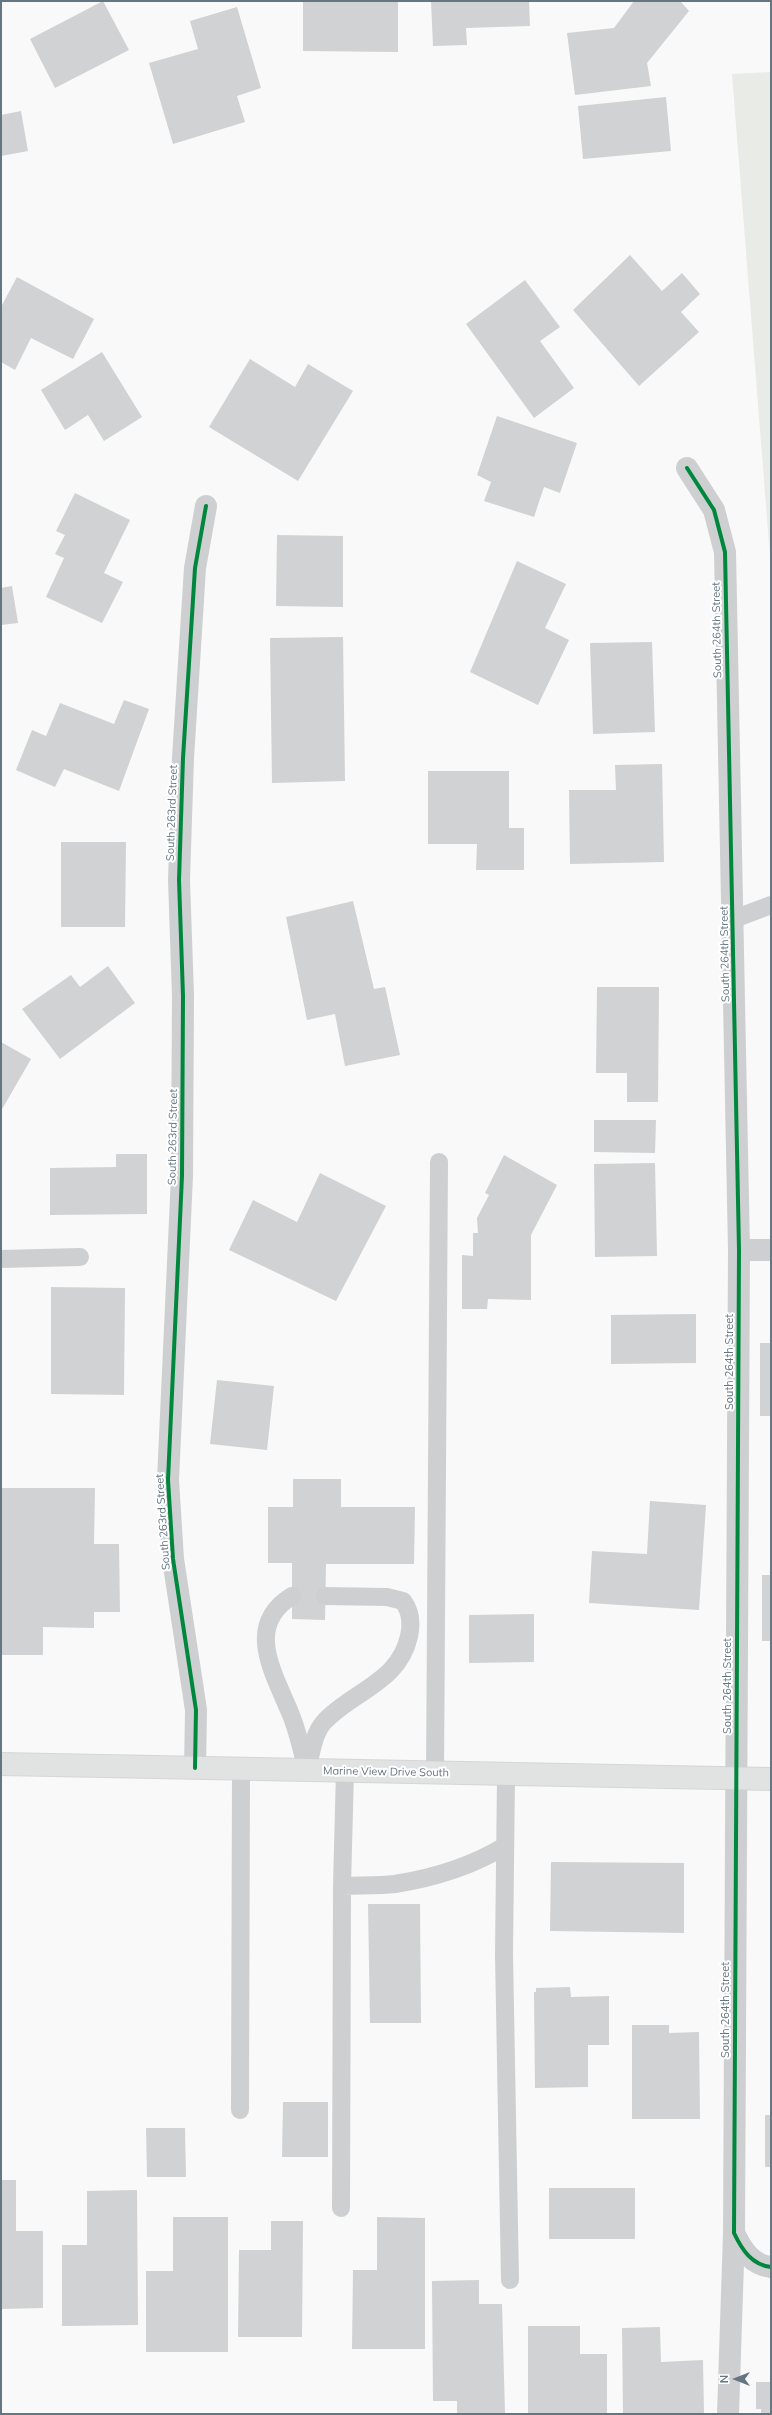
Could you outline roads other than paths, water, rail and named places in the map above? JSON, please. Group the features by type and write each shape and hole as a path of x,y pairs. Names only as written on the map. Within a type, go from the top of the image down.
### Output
{"main road":[{"name":"Marine View Drive South","path":"1,1764 435,1774 771,1779"}],"street":[{"name":"South 264th Street","path":"687,468 714,510 724,552 734,919 740,1250 734,2233 741,2248 761,2263"},
{"name":"South 263rd Street","path":"195,1768 196,1710 173,1559 168,1480 182,1176 183,996 179,880 183,758 195,568 206,506"},
{"path":"740,1250 771,1250"},
{"path":"728,2414 734,2233"}],"lane":[{"path":"734,919 771,905"},
{"path":"435,1774 439,1162"},
{"path":"1,1259 80,1257"},
{"path":"292,1596 279,1603 268,1621 266,1651 273,1676 291,1714 307,1770"},
{"path":"307,1770 315,1739 324,1723 392,1669 406,1647 411,1627 409,1609 403,1601 387,1597 325,1596"},
{"path":"240,2110 241,1769"},
{"path":"341,2208 342,1886 345,1772"},
{"path":"506,1775 504,1954 510,2280"},
{"path":"342,1886 394,1884 446,1872 483,1859 505,1846"}]}
